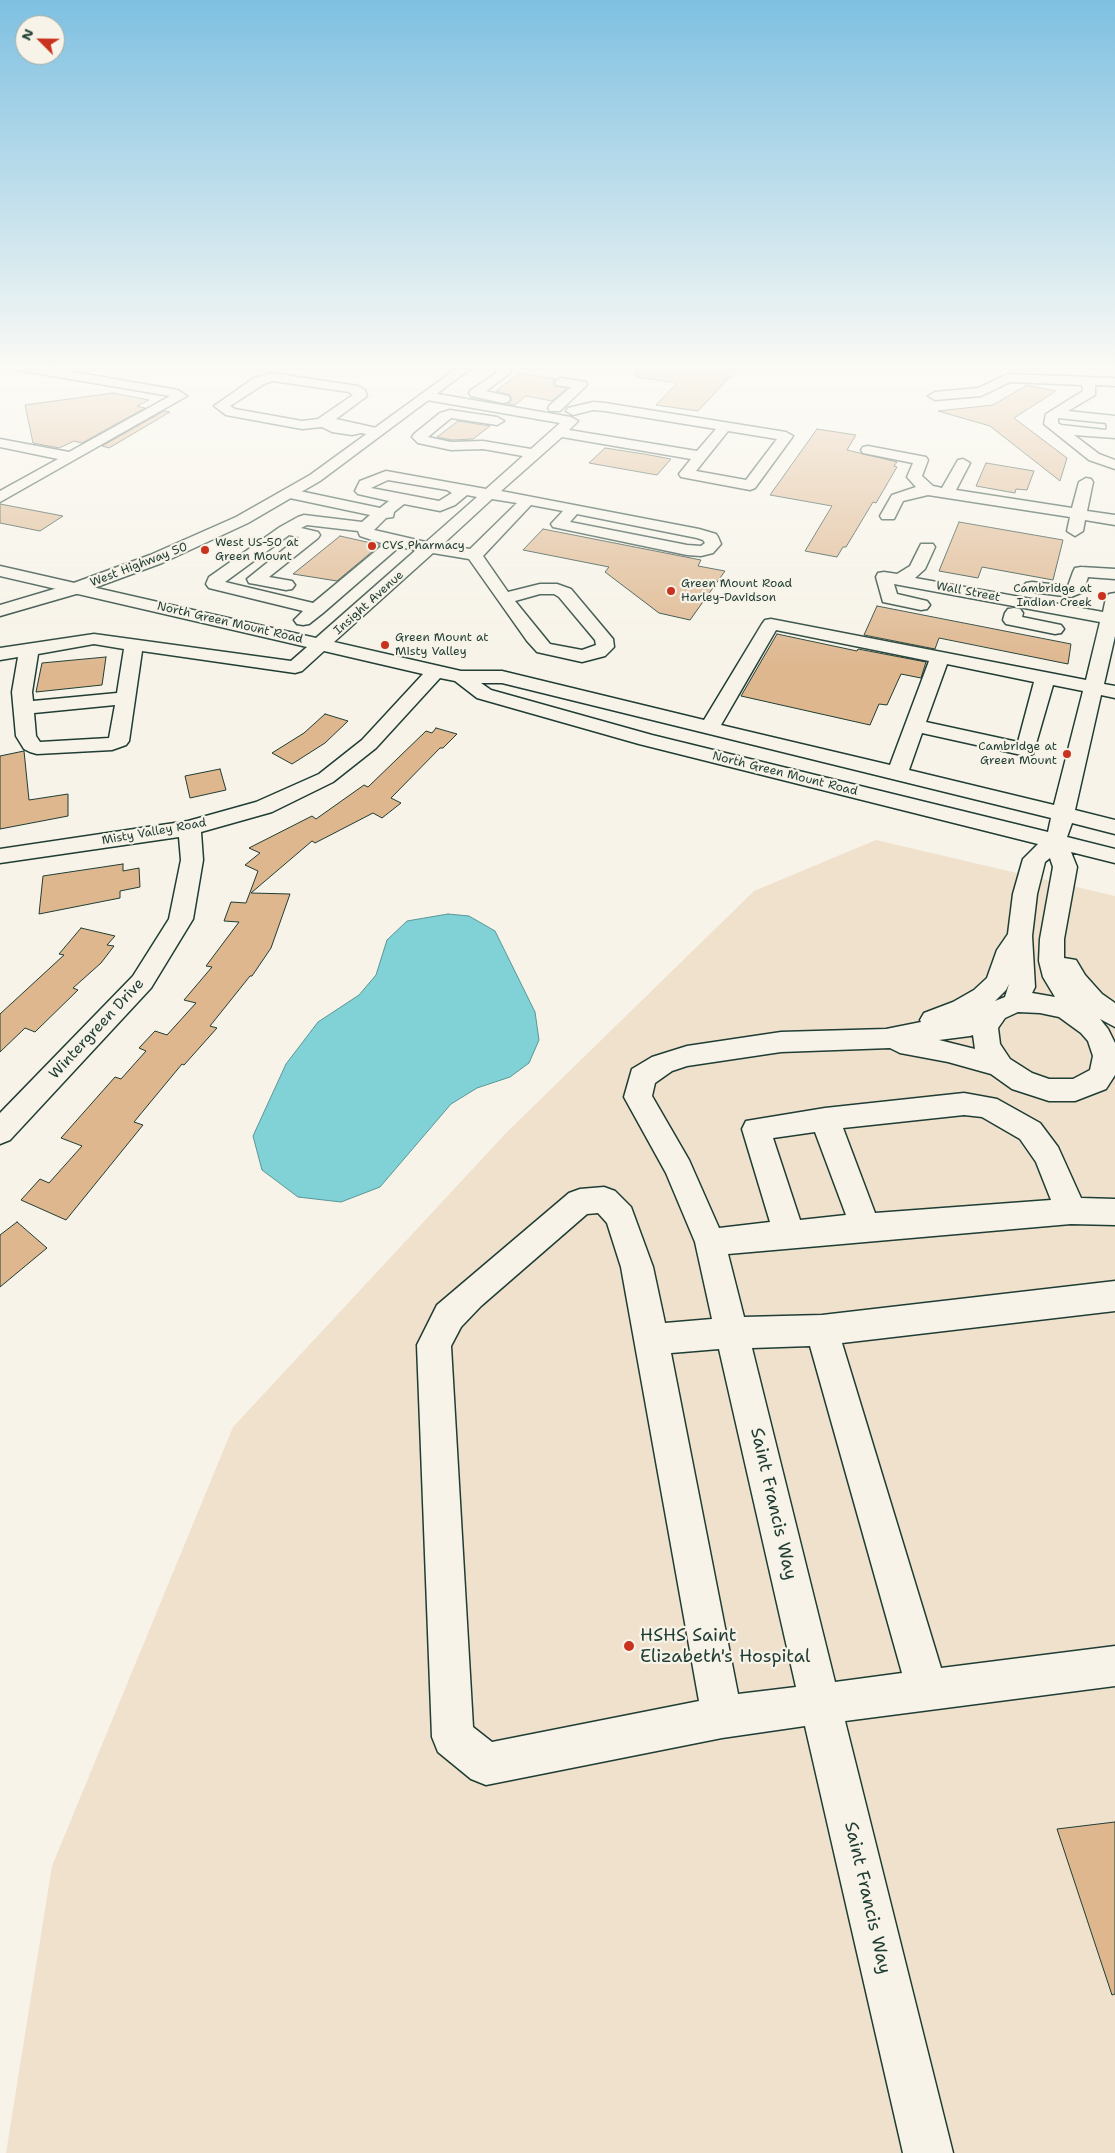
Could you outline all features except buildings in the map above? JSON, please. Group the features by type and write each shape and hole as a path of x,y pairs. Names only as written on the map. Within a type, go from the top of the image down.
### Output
{"street":[{"path":"0,498 55,466"},
{"name":"West Highway 50","path":"0,611 77,588 197,542 290,494 328,466"},
{"name":"Insight Avenue","path":"0,654 94,639 291,668 299,665 323,644 519,466"},
{"path":"692,466 686,474 750,485 764,466"},
{"path":"918,466 914,477 928,490"},
{"path":"946,493 954,483 962,466"},
{"path":"457,489 460,494 450,502 440,506 363,491 365,484 370,480 386,475 457,489 574,508 704,535 710,537 714,544 701,551 688,550 559,524 574,508"},
{"path":"1075,531 1086,482"},
{"path":"888,516 897,498 910,493 928,490 1115,520"},
{"path":"290,494 403,517"},
{"path":"317,609 215,584 224,574 286,530 304,520 365,527 402,498"},
{"path":"474,555 528,500"},
{"path":"1012,520 1018,504"},
{"path":"256,579 328,523"},
{"path":"432,523 452,527"},
{"path":"365,527 366,532 396,542 430,546 474,555 504,598 533,637 544,648 582,656 598,652 605,647 604,639 564,593 557,589 540,588 504,598"},
{"path":"1059,528 1091,534"},
{"path":"286,530 312,535"},
{"path":"285,636 396,542"},
{"path":"921,605 889,598 891,578 917,569 926,547"},
{"name":"North Green Mount Road","path":"0,572 323,644 461,677 502,677 1115,827"},
{"path":"988,596 993,585 1012,583 1071,592 1077,588 1080,572 1115,574"},
{"path":"224,574 333,595"},
{"name":"Wall Street","path":"891,578 1111,619"},
{"path":"1115,598 1056,842 1065,867 1052,939 1052,962 1056,977 1085,1022 1104,1046 1109,1074 1087,1087 1075,1090 1056,1091 1022,1081 1000,1066 987,1046 985,1036 989,1018 996,1012 1015,1003 1040,1003 1054,1006 1085,1022 1115,1038"},
{"path":"1018,602 1004,618 1055,629"},
{"path":"710,727 771,624 1115,692"},
{"path":"29,649 23,700 26,736 34,747 116,744 120,736 134,645"},
{"path":"897,774 940,657"},
{"name":"Misty Valley Road","path":"0,856 189,828 264,807 326,778 369,744 436,671"},
{"name":"North Green Mount Road","path":"461,677 484,694 610,730 1115,856"},
{"path":"915,725 1026,750 1045,678"},
{"path":"23,700 126,698"},
{"name":"Wintergreen Drive","path":"0,1132 142,982 181,919 192,860 189,828"},
{"path":"1015,1003 1022,987 1020,936 1025,894 1034,859 1056,842"},
{"name":"Saint Francis Way","path":"850,1039 877,1026 923,1022 945,1016 983,997 997,983 1006,965 1008,950 1020,936"},
{"path":"1052,939 1063,954 1066,966 1075,982 1093,1001 1115,1017"},
{"name":"Saint Francis Way","path":"928,2153 710,1242 678,1169 638,1098 642,1077 662,1064 730,1048 781,1042 886,1039 970,1026 989,1018"},
{"name":"Saint Francis Way","path":"886,1039 919,1048 964,1055 1000,1066"},
{"path":"789,1234 756,1129 825,1119 964,1104 987,1107 1030,1131 1048,1156 1071,1212"},
{"path":"825,1119 865,1227"},
{"path":"722,1717 638,1267 620,1216 604,1200 580,1202 449,1316 434,1345 453,1737 486,1764 722,1717 1115,1666"},
{"path":"710,1242 865,1227 1071,1212 1115,1212"},
{"path":"652,1339 732,1333 822,1330 1115,1296"},
{"path":"822,1330 927,1690"}],"shaded area":[{"name":"HSHS Saint Elizabeth's Hospital","path":"876,840 1115,896 1115,2153 6,2153 52,1866 233,1427 507,1132 754,891"}],"water":[{"path":"448,914 469,916 495,931 535,1012 539,1040 529,1063 510,1077 477,1088 451,1104 380,1187 341,1202 298,1197 262,1170 253,1136 286,1064 318,1022 359,995 376,975 387,940 407,921"}],"place":[{"name":"CVS Pharmacy","path":"372,546"},
{"name":"West US-50 at Green Mount","path":"205,550"},
{"name":"Green Mount Road Harley-Davidson","path":"671,591"},
{"name":"Cambridge at Indian Creek","path":"1102,596"},
{"name":"Green Mount at Misty Valley","path":"385,645"},
{"name":"Cambridge at Green Mount","path":"1067,754"},
{"name":"HSHS Saint Elizabeth's Hospital","path":"629,1646"}]}
